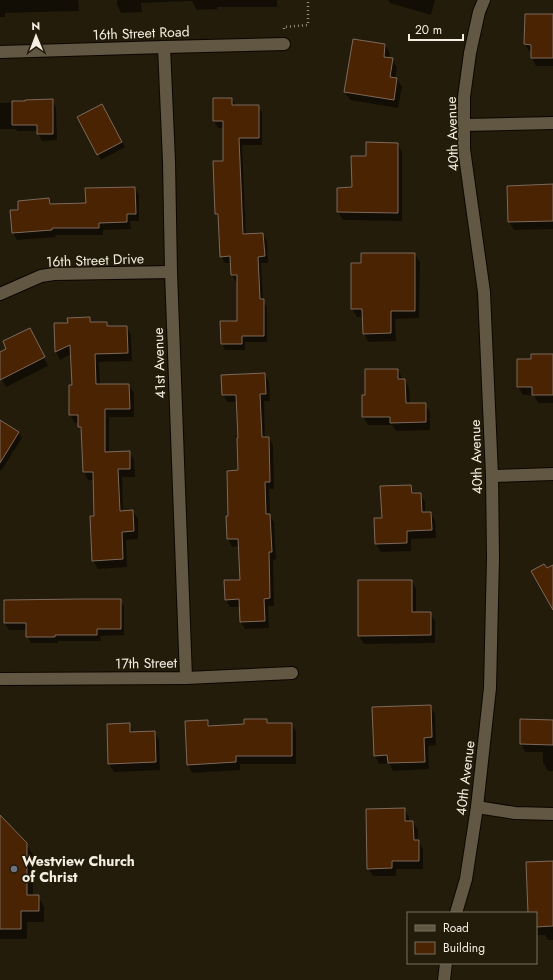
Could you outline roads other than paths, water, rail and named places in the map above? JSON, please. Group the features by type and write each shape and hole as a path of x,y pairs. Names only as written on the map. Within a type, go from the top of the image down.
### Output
{"street":[{"name":"40th Avenue","path":"456,912 466,878 477,807 490,688 493,558 492,476 484,292 464,148 464,97 470,54 479,12 484,0"},
{"name":"16th Street Road","path":"0,52 284,44"},
{"name":"41st Avenue","path":"164,47 170,161 171,272 186,678"},
{"path":"464,125 553,123"},
{"name":"16th Street Drive","path":"0,294 41,276 54,274 171,272"},
{"path":"492,476 553,474"},
{"name":"17th Street","path":"0,679 186,678 292,673"},
{"path":"477,807 515,813 553,814"},
{"path":"444,980 446,964"}],"place":[{"name":"Westview Church of Christ","path":"14,869"}]}
